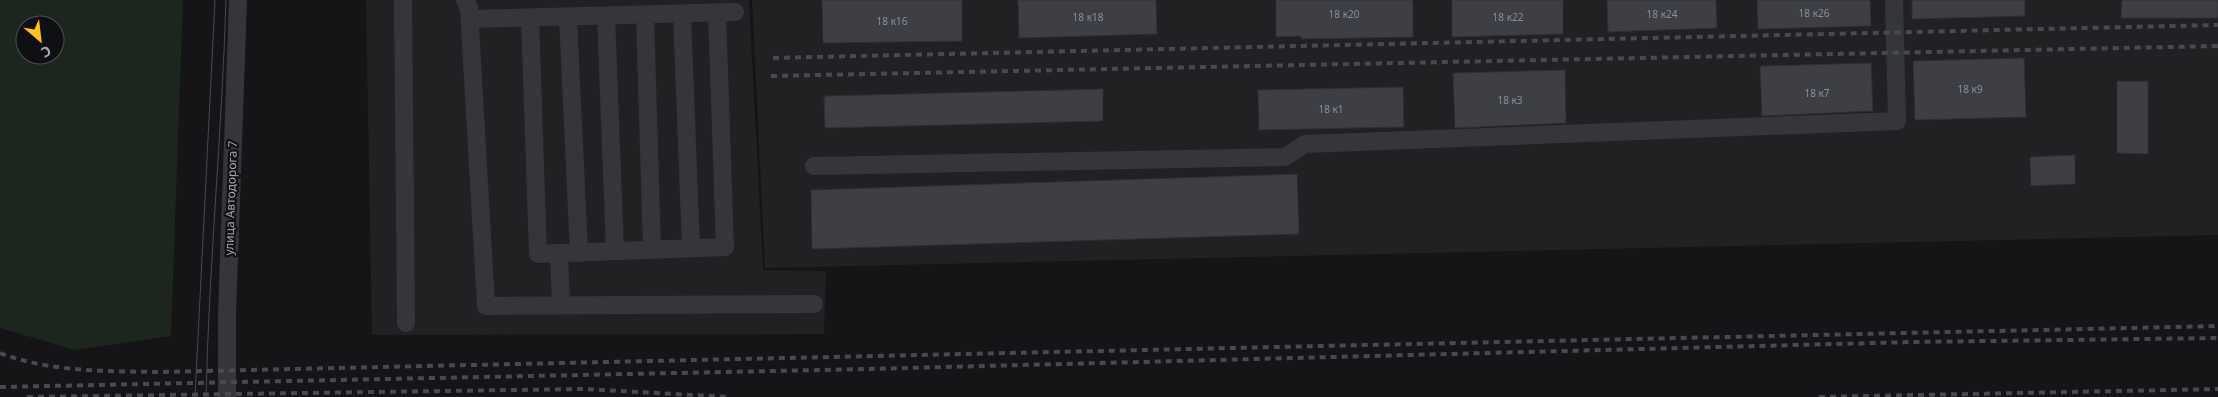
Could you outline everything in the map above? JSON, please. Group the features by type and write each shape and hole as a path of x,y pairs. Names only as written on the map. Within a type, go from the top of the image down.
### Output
{"street":[{"name":"улица Автодорога 7","path":"227,397 227,314 238,0"},
{"path":"402,0 406,323"},
{"path":"465,0 469,8 470,19 486,306 814,304"},
{"path":"814,166 1286,157 1305,144 1897,121 1894,0"},
{"path":"470,19 735,12"},
{"path":"530,18 538,254 579,253 725,247 717,13"},
{"path":"682,14 691,248"},
{"path":"645,15 652,250"},
{"path":"606,16 615,251"},
{"path":"568,17 579,253"},
{"path":"559,253 561,305"}],"shaded area":[{"path":"0,0 183,0 171,336 75,350 0,328"},
{"path":"366,0 749,0 763,270 826,271 824,334 372,335"},
{"path":"752,0 2218,0 2218,235 765,268"}],"building":[{"path":"822,0 962,0 962,41 823,43"},
{"path":"1018,0 1156,0 1157,34 1019,38"},
{"path":"1276,0 1413,0 1413,37 1301,39 1301,36 1276,37"},
{"path":"1452,0 1563,0 1563,34 1452,37"},
{"path":"1607,0 1716,0 1717,28 1608,32"},
{"path":"1757,0 1870,0 1871,26 1758,29"},
{"path":"1912,0 2025,0 2025,16 1912,19"},
{"path":"2122,0 2218,0 2218,18 2121,18"},
{"path":"2024,58 2026,117 1915,120 1913,61"},
{"path":"1871,63 1873,111 1762,116 1760,66"},
{"path":"1565,70 1566,123 1455,128 1453,73"},
{"path":"2117,81 2148,81 2148,154 2117,153"},
{"path":"1403,87 1404,127 1259,130 1258,90"},
{"path":"1103,89 1103,121 825,128 824,96"},
{"path":"2075,155 2075,184 2031,186 2030,157"},
{"path":"1297,174 1299,234 812,249 811,190"}],"tram line":[{"path":"195,397 215,0"},
{"path":"206,397 226,0"}],"railway":[{"path":"773,58 2218,25"},
{"path":"771,76 2218,46"},
{"path":"0,353 38,364 58,367 98,371 158,372 2218,326"},
{"path":"0,387 869,369 1912,342 2218,338"},
{"path":"27,397 583,389 730,397"},
{"path":"1819,397 2218,389"}]}
